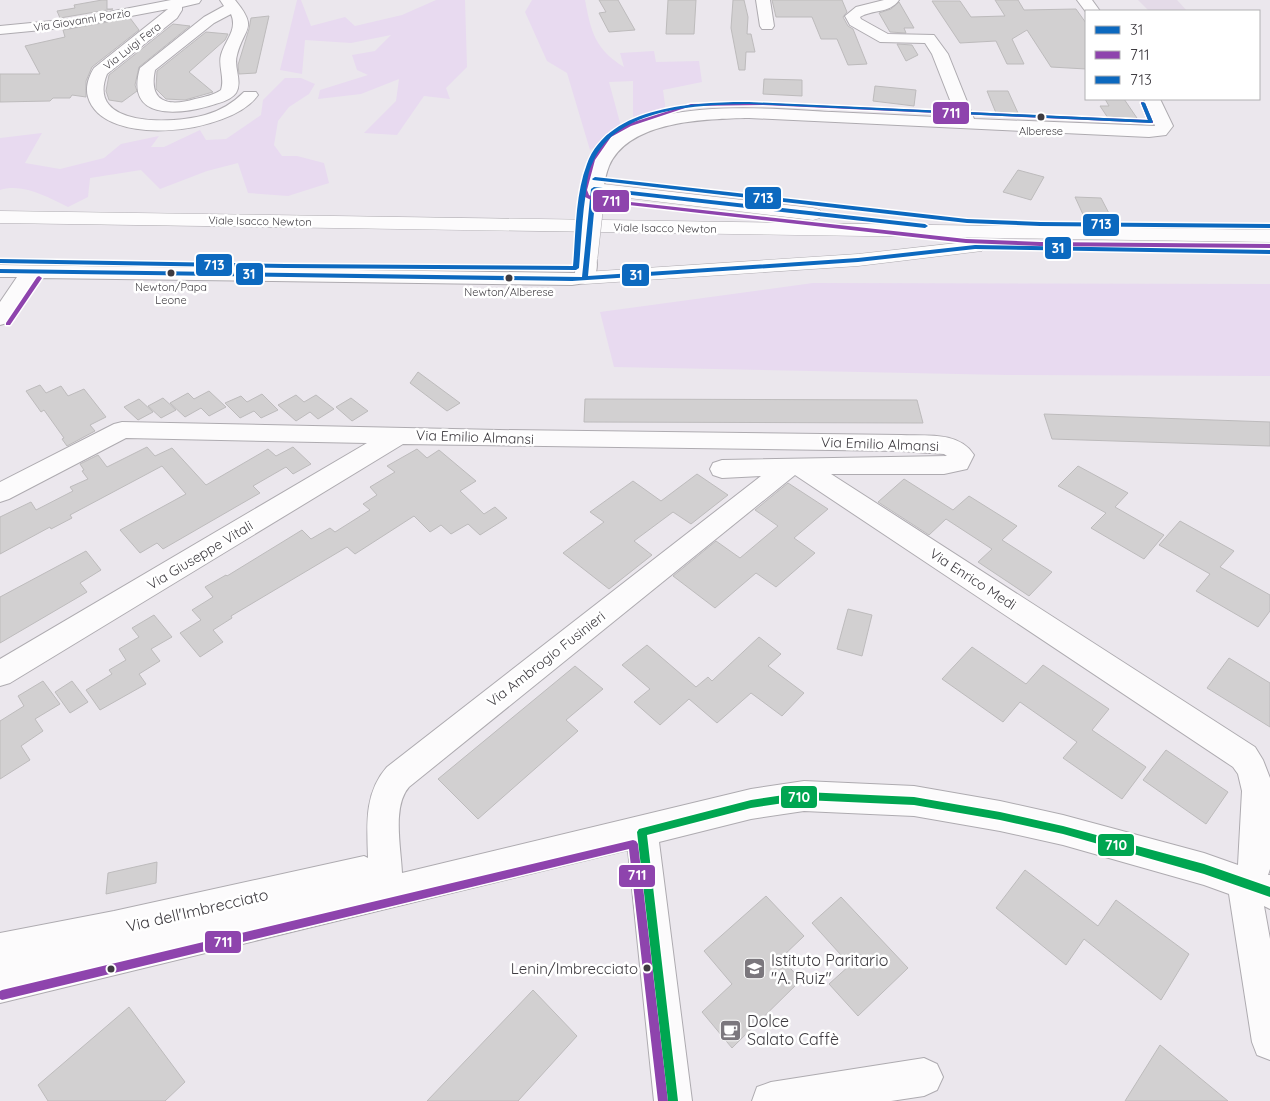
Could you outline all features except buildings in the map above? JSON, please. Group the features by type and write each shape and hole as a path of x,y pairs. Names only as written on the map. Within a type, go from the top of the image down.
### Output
{"highway":[{"path":"594,189 971,239"},
{"name":"Viale Isacco Newton","path":"0,217 971,239 1270,252"},
{"name":"Viale Isacco Newton","path":"0,230 971,239 1040,234 1270,236"},
{"path":"586,278 858,260 971,239"}],"street":[{"name":"Via Giovanni Porzio","path":"0,30 73,22 194,0"},
{"path":"763,0 767,26"},
{"path":"892,0 888,4 858,11 852,16 853,19 885,39 929,38 940,54 968,124"},
{"path":"1084,0 1092,10"},
{"name":"Via Luigi Fera","path":"174,4 175,10 172,15 100,71 95,92 99,109 114,118 128,122 180,124 219,116 236,107 250,95"},
{"path":"230,4 239,14 241,26 228,57 232,86 229,92 225,95 183,108 161,106 151,101 145,77 148,68 230,4"},
{"path":"0,271 285,276 586,278 594,189 600,164 615,144 632,134 654,126 692,115 763,114 1129,133 1157,132 1162,130 1164,126 1152,100"},
{"path":"0,318 31,272"},
{"name":"Via Emilio Almansi","path":"0,493 122,430 499,438 910,443 950,446 962,455"},
{"name":"Via Giuseppe Vitali","path":"0,674 400,435"},
{"path":"722,469 794,466 944,466 958,463 962,455"},
{"name":"Via Ambrogio Fusinieri","path":"386,893 383,809 390,786 408,767 794,466"},
{"name":"Via Enrico Medi","path":"794,466 1237,751 1249,764 1254,776 1258,806 1256,863 1258,888"},
{"name":"Via dell'Imbrecciato","path":"0,985 642,832 751,804 820,795 906,800 946,805 1063,830 1204,870 1258,888"},
{"path":"642,832 673,1101"},
{"name":"Via dell'Imbrecciato","path":"0,950 114,928 364,872 386,893"},
{"path":"1258,888 1246,900 1270,1042"},
{"path":"771,1101 924,1077"}],"shaded area":[{"path":"297,0 301,0 311,26 345,17 355,26 402,15 436,0 465,0 467,67 446,88 450,99 424,96 397,135 364,133 396,101 399,79 361,94 318,99 320,90 368,75 357,70 352,55 375,51 391,35 351,43 305,40 302,74 280,70"},
{"path":"532,0 585,0 592,31 600,46 614,60 624,67 620,53 654,51 656,62 699,61 702,82 663,90 666,112 640,127 633,116 633,81 609,82 622,130 590,150 567,73 547,61 525,12"},
{"path":"1138,0 1177,0 1186,10 1148,10"},
{"path":"285,78 301,78 315,84 309,94 289,107 278,121 274,145 282,156 297,156 324,163 329,183 288,196 248,193 238,163 207,171 160,189 141,170 90,178 88,197 68,207 35,192 17,188 0,190 0,138 42,133 25,163 60,169 104,158 121,144 159,136 151,147 164,147 200,130 206,140 226,139 261,115 263,100"},
{"path":"813,283 1270,284 1270,376 1007,375 614,367 600,312"}],"transit line":[{"name":"713","path":"0,261 285,266 576,268 582,199 590,162 601,144 617,130 637,119 659,112 707,104 749,103 1151,122 1143,103"},
{"name":"711","path":"1143,103 1151,122 763,104 691,105 629,125 609,136 592,160 584,190 587,196 593,199 966,241 1040,244 1270,246"},
{"name":"713","path":"595,179 967,221 1040,224 1270,226"},
{"name":"31","path":"585,278 594,189 925,226"},
{"name":"31","path":"0,271 572,279 858,260 975,247 1270,252"},
{"name":"711","path":"8,324 39,278"},
{"name":"710","path":"642,832 751,804 804,796 914,801 1000,816 1063,830 1204,869 1270,892"},
{"name":"710","path":"642,832 673,1101"},
{"name":"711","path":"2,995 633,844 663,1101"}],"place":[{"name":"Alberese","path":"1041,117"},
{"name":"Newton/Papa Leone","path":"171,273"},
{"name":"Newton/Alberese","path":"509,278"},
{"name":"Lenin/Imbrecciato","path":"647,968"},
{"name":"Istituto Paritario \"A. Ruiz\"","path":"755,969"},
{"name":"Dolce Salato Caffè","path":"731,1030"}]}
